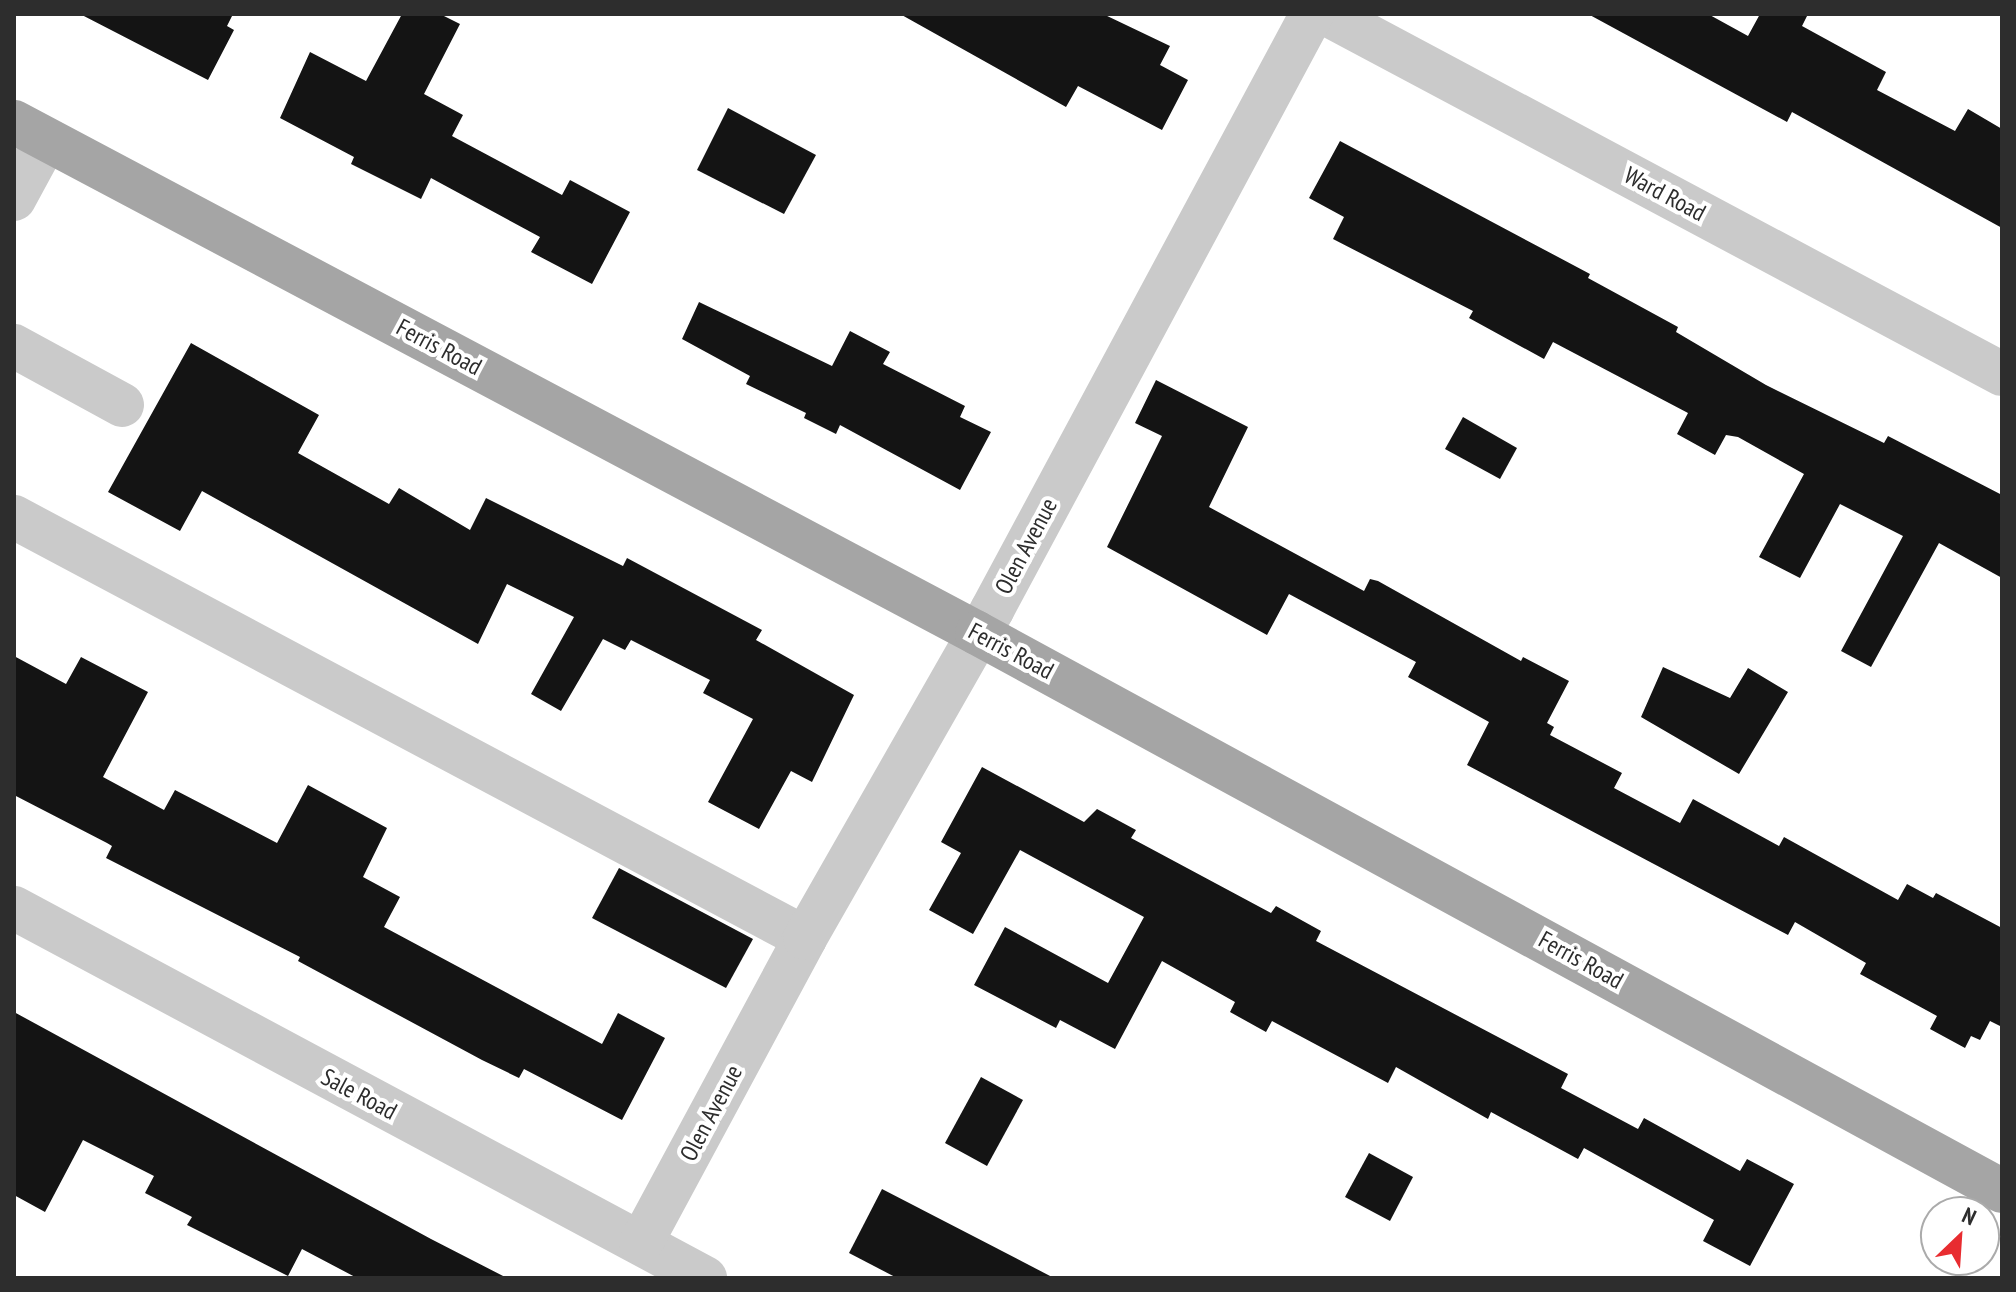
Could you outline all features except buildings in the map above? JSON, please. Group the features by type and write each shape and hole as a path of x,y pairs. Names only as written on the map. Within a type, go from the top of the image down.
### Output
{"main road":[{"name":"Ferris Road","path":"30,131 977,633 2002,1191"}],"street":[{"name":"Olen Avenue","path":"641,1243 805,938 977,633 1312,14"},
{"name":"Ward Road","path":"1327,14 2002,374"},
{"path":"14,199 30,131"},
{"path":"14,346 122,405"},
{"path":"14,517 805,938"},
{"name":"Sale Road","path":"14,908 705,1278"}]}
